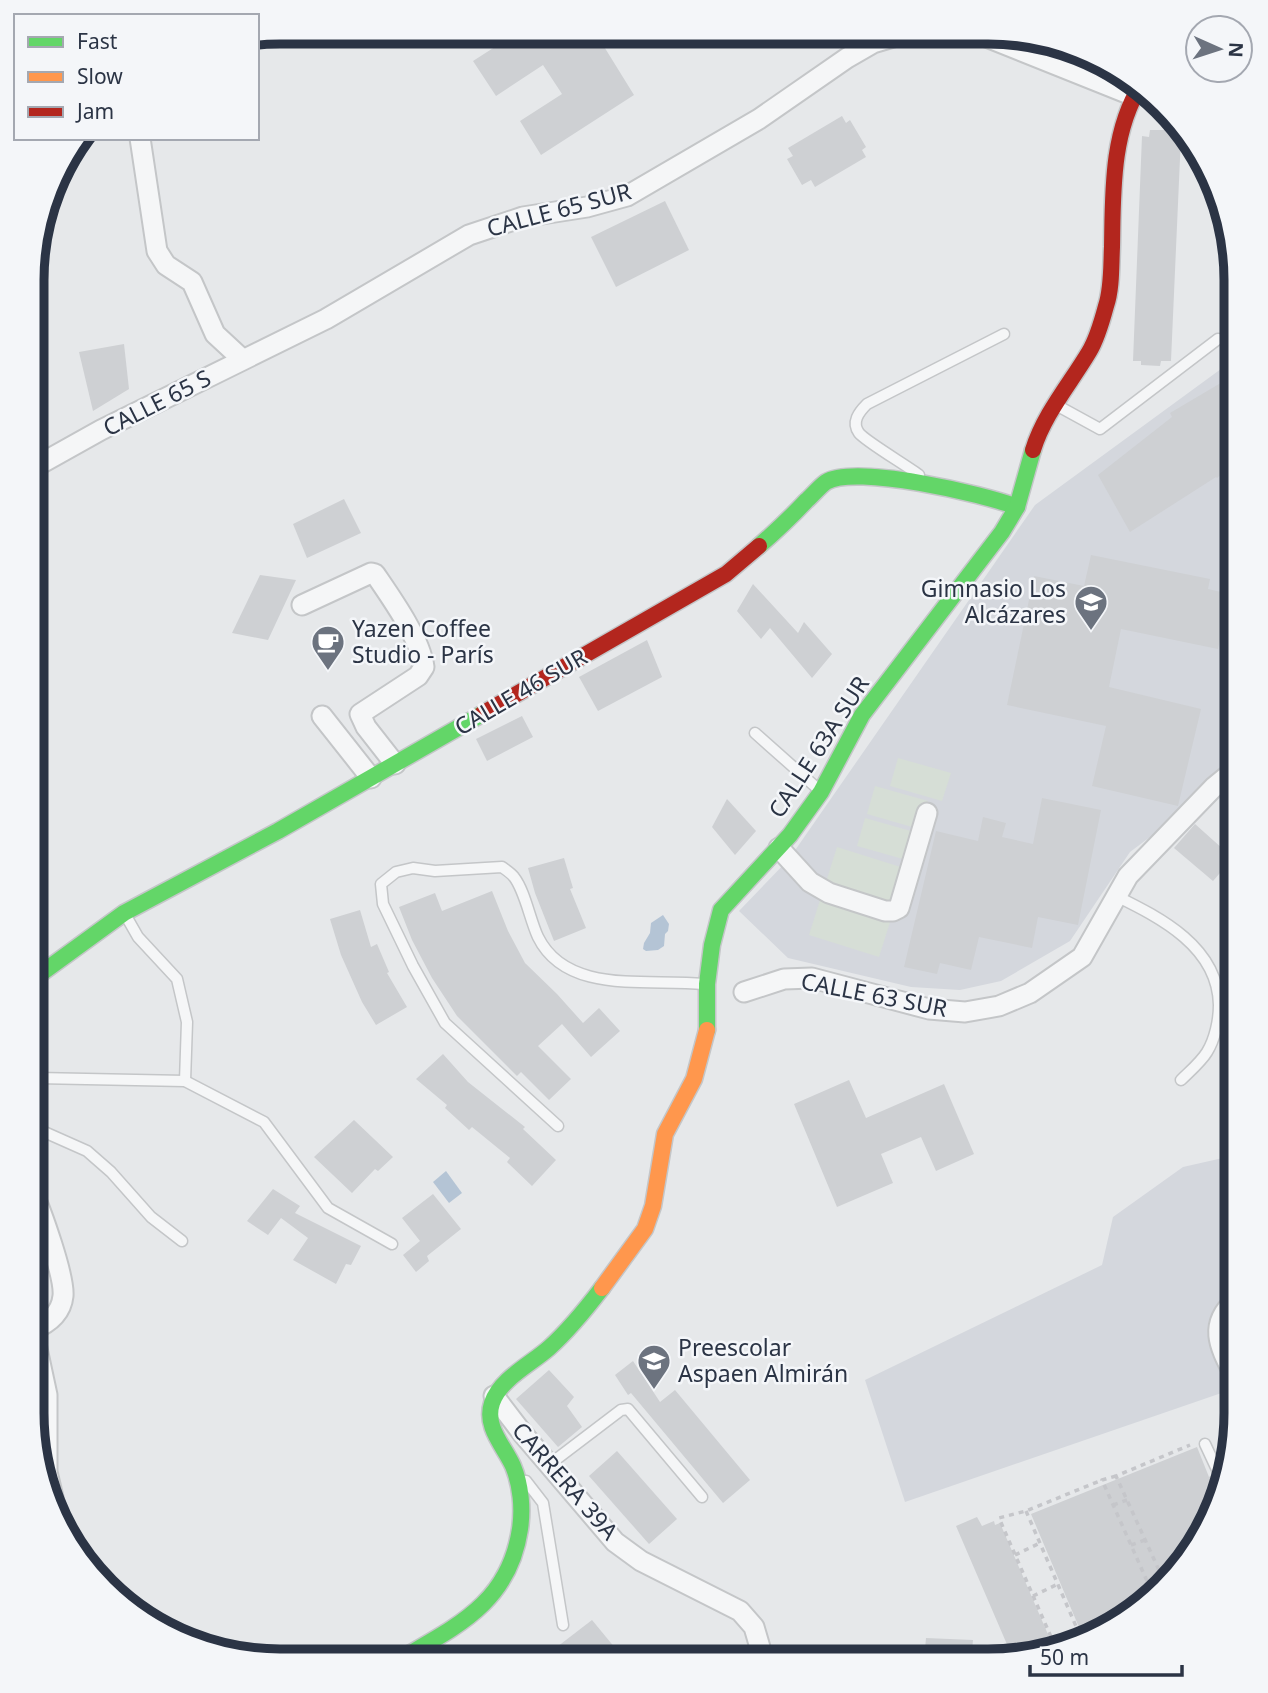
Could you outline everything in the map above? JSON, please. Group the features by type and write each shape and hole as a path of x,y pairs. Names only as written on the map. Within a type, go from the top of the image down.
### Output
{"street":[{"name":"CALLE 65 SUR","path":"282,341 326,319 469,235 523,218 587,207 627,196 759,119 847,58 862,44"},
{"path":"1011,45 1120,84"},
{"path":"1017,507 1035,444 1055,404 1091,349 1107,305 1111,277 1114,176 1121,136 1136,96"},
{"path":"140,140 157,251 166,265 192,282 215,334 242,359"},
{"name":"CALLE 65 S","path":"44,462 101,430 282,341"},
{"name":"CALLE 46 SUR","path":"44,971 124,913 278,831 726,574 827,482 836,478 855,477 931,483 983,494 1017,507"},
{"name":"CALLE 63A SUR","path":"494,1396 550,1348 588,1307 645,1229 653,1206 665,1134 694,1079 707,1037 707,984 712,945 721,910 779,848 821,792 862,715 964,584 1017,507"},
{"path":"302,605 371,573 375,574 385,589 422,653 424,667 418,676 360,714 366,727 395,764"},
{"path":"322,716 371,778"},
{"name":"CALLE 63 SUR","path":"744,992 784,979 812,978 929,1009 965,1012 999,1006 1030,993 1082,957 1128,876 1224,779"},
{"path":"779,848 810,882 829,893 893,911 899,908 927,813"},
{"path":"44,1221 62,1283 63,1296 60,1308 44,1322"},
{"path":"1224,1310 1218,1329 1219,1346 1224,1355"},
{"path":"44,1372 47,1395 47,1452"},
{"path":"417,1649 484,1605 508,1571 520,1538 522,1501 515,1472 496,1435 490,1416 494,1396"},
{"name":"CARRERA 39A","path":"494,1396 615,1542 641,1561 740,1611 754,1626 761,1649"}],"lane":[{"path":"931,483 859,433 856,421 859,412 867,404 1004,334"},
{"path":"1055,404 1100,429 1218,339"},
{"path":"755,733 821,792"},
{"path":"558,1126 445,1023 383,904 381,884 396,872 413,868 435,871 502,867 515,878 539,938 550,957 570,969 596,979 622,983 651,981 707,984"},
{"path":"1116,896 1156,916 1184,936 1204,958 1218,991 1219,1020 1207,1052 1181,1080"},
{"path":"124,913 138,937 177,979 187,1022 185,1081"},
{"path":"44,1078 185,1081 264,1122 328,1209 392,1244"},
{"path":"44,1132 87,1151 111,1172 150,1217 182,1241"},
{"path":"550,1464 621,1410 628,1409 702,1497"},
{"path":"1202,1443 1217,1470"},
{"path":"515,1472 531,1486 543,1503 563,1625"}],"path":[{"path":"1052,1640 999,1518 1026,1511 1102,1479 1202,1443"},
{"path":"1116,1476 1160,1575"},
{"path":"1102,1479 1149,1586"},
{"path":"1114,1506 1127,1500"},
{"path":"1026,1511 1078,1631"},
{"path":"1131,1545 1145,1540"},
{"path":"1015,1555 1040,1543"},
{"path":"1033,1596 1058,1584"}],"shaded area":[{"name":"Gimnasio Los Alcázares","path":"1224,367 1224,771 1182,813 1130,852 1070,941 1001,981 960,990 911,987 788,958 739,911 789,859 1035,505"},
{"path":"898,758 951,773 942,801 890,786"},
{"path":"875,786 928,801 919,829 867,814"},
{"path":"865,818 918,833 910,861 857,846"},
{"path":"837,847 907,869 895,907 825,885"},
{"path":"821,897 891,919 879,957 809,935"},
{"path":"1224,1158 1224,1392 905,1502 865,1380 1102,1265 1113,1217 1183,1167"}],"water":[{"path":"663,915 669,924 664,946 658,950 646,951 643,949 644,943 650,933 651,923"},
{"path":"446,1171 462,1193 449,1203 433,1182"}],"building":[{"path":"499,44 602,44 634,95 541,155 520,121 562,94 543,65 496,96 473,61"},
{"path":"842,116 846,123 850,120 866,147 862,150 866,157 815,187 811,180 802,185 787,159 793,156 788,148"},
{"path":"1150,130 1170,130 1170,136 1175,136 1181,144 1171,361 1161,361 1160,366 1141,365 1141,361 1133,361 1142,136 1149,137"},
{"path":"665,201 689,250 616,287 591,237"},
{"path":"124,344 129,389 93,411 79,352"},
{"path":"1224,381 1224,472 1130,532 1098,475 1172,417 1170,413"},
{"path":"344,499 361,533 307,558 293,524"},
{"path":"1091,555 1210,579 1208,589 1224,593 1224,622 1218,649 1121,629 1109,687 1201,709 1178,806 1092,786 1106,726 1007,705 1034,576 1084,586"},
{"path":"260,575 296,580 268,640 232,633"},
{"path":"753,584 798,633 804,622 832,654 812,678 770,628 761,639 737,611"},
{"path":"647,640 662,677 598,711 579,677"},
{"path":"522,716 533,737 487,761 476,739"},
{"path":"1042,798 1101,810 1078,925 1038,917 1032,948 979,937 971,970 940,963 937,974 904,967 936,831 978,841 983,817 1006,823 1002,837 1033,844"},
{"path":"727,799 756,831 735,855 712,827"},
{"path":"1195,824 1224,850 1224,868 1213,881 1174,848"},
{"path":"564,858 573,888 570,889 586,928 554,941 528,868"},
{"path":"492,891 508,931 525,963 583,1023 599,1008 620,1031 591,1057 562,1024 538,1046 571,1079 549,1100 521,1072 517,1076 457,1016 432,978 412,940 399,907 435,893 442,911"},
{"path":"360,910 371,947 377,944 389,972 387,973 407,1007 376,1025 362,1002 341,955 330,919"},
{"path":"443,1054 468,1082 525,1127 523,1129 556,1160 532,1186 507,1162 510,1158 472,1127 469,1130 445,1108 447,1105 416,1079"},
{"path":"849,1080 866,1118 944,1084 974,1154 936,1171 921,1137 881,1154 893,1183 837,1207 794,1104"},
{"path":"354,1120 393,1157 378,1171 375,1169 352,1193 314,1157"},
{"path":"273,1189 300,1206 295,1213 361,1246 351,1265 346,1264 336,1284 293,1260 308,1238 281,1218 268,1235 247,1221"},
{"path":"433,1194 461,1229 427,1256 429,1261 416,1272 403,1255 420,1241 402,1218"},
{"path":"633,1361 660,1402 675,1390 750,1480 723,1503 631,1393 628,1395 615,1375"},
{"path":"549,1370 574,1397 567,1406 582,1427 558,1447 516,1399"},
{"path":"1197,1447 1209,1477 1212,1475 1214,1480 1200,1518 1166,1569 1144,1591 1119,1609 1080,1630 1031,1514"},
{"path":"617,1451 677,1519 649,1544 589,1476"},
{"path":"977,1517 982,1526 994,1521 995,1525 1000,1523 1051,1641 1008,1648 956,1526"},
{"path":"592,1620 616,1649 554,1649"},
{"path":"926,1638 973,1640 972,1649 925,1649"}],"traffic: fast":[{"path":"707,1030 707,984 712,945 721,910 790,835 821,792 862,715 1002,532 1017,507 1033,450"},
{"path":"759,546 823,484 841,477 863,476 920,483 1017,507"},
{"path":"44,971 124,913 278,831 482,714"},
{"path":"418,1649 477,1610 505,1576 514,1554 520,1529 521,1497 513,1466 496,1436 491,1420 490,1412 496,1394 517,1372 556,1341 602,1288"}],"traffic: slow":[{"path":"602,1288 645,1229 653,1206 665,1134 694,1079 707,1030"}],"traffic: jam":[{"path":"1033,450 1051,412 1092,347 1103,318 1110,285 1114,185 1119,143 1135,96"},
{"path":"482,714 726,574 759,546"}],"place":[{"name":"Gimnasio Los Alcázares","path":"1091,632"},
{"name":"Yazen Coffee Studio - París","path":"328,672"},
{"name":"Preescolar Aspaen Almirán","path":"654,1391"}]}
